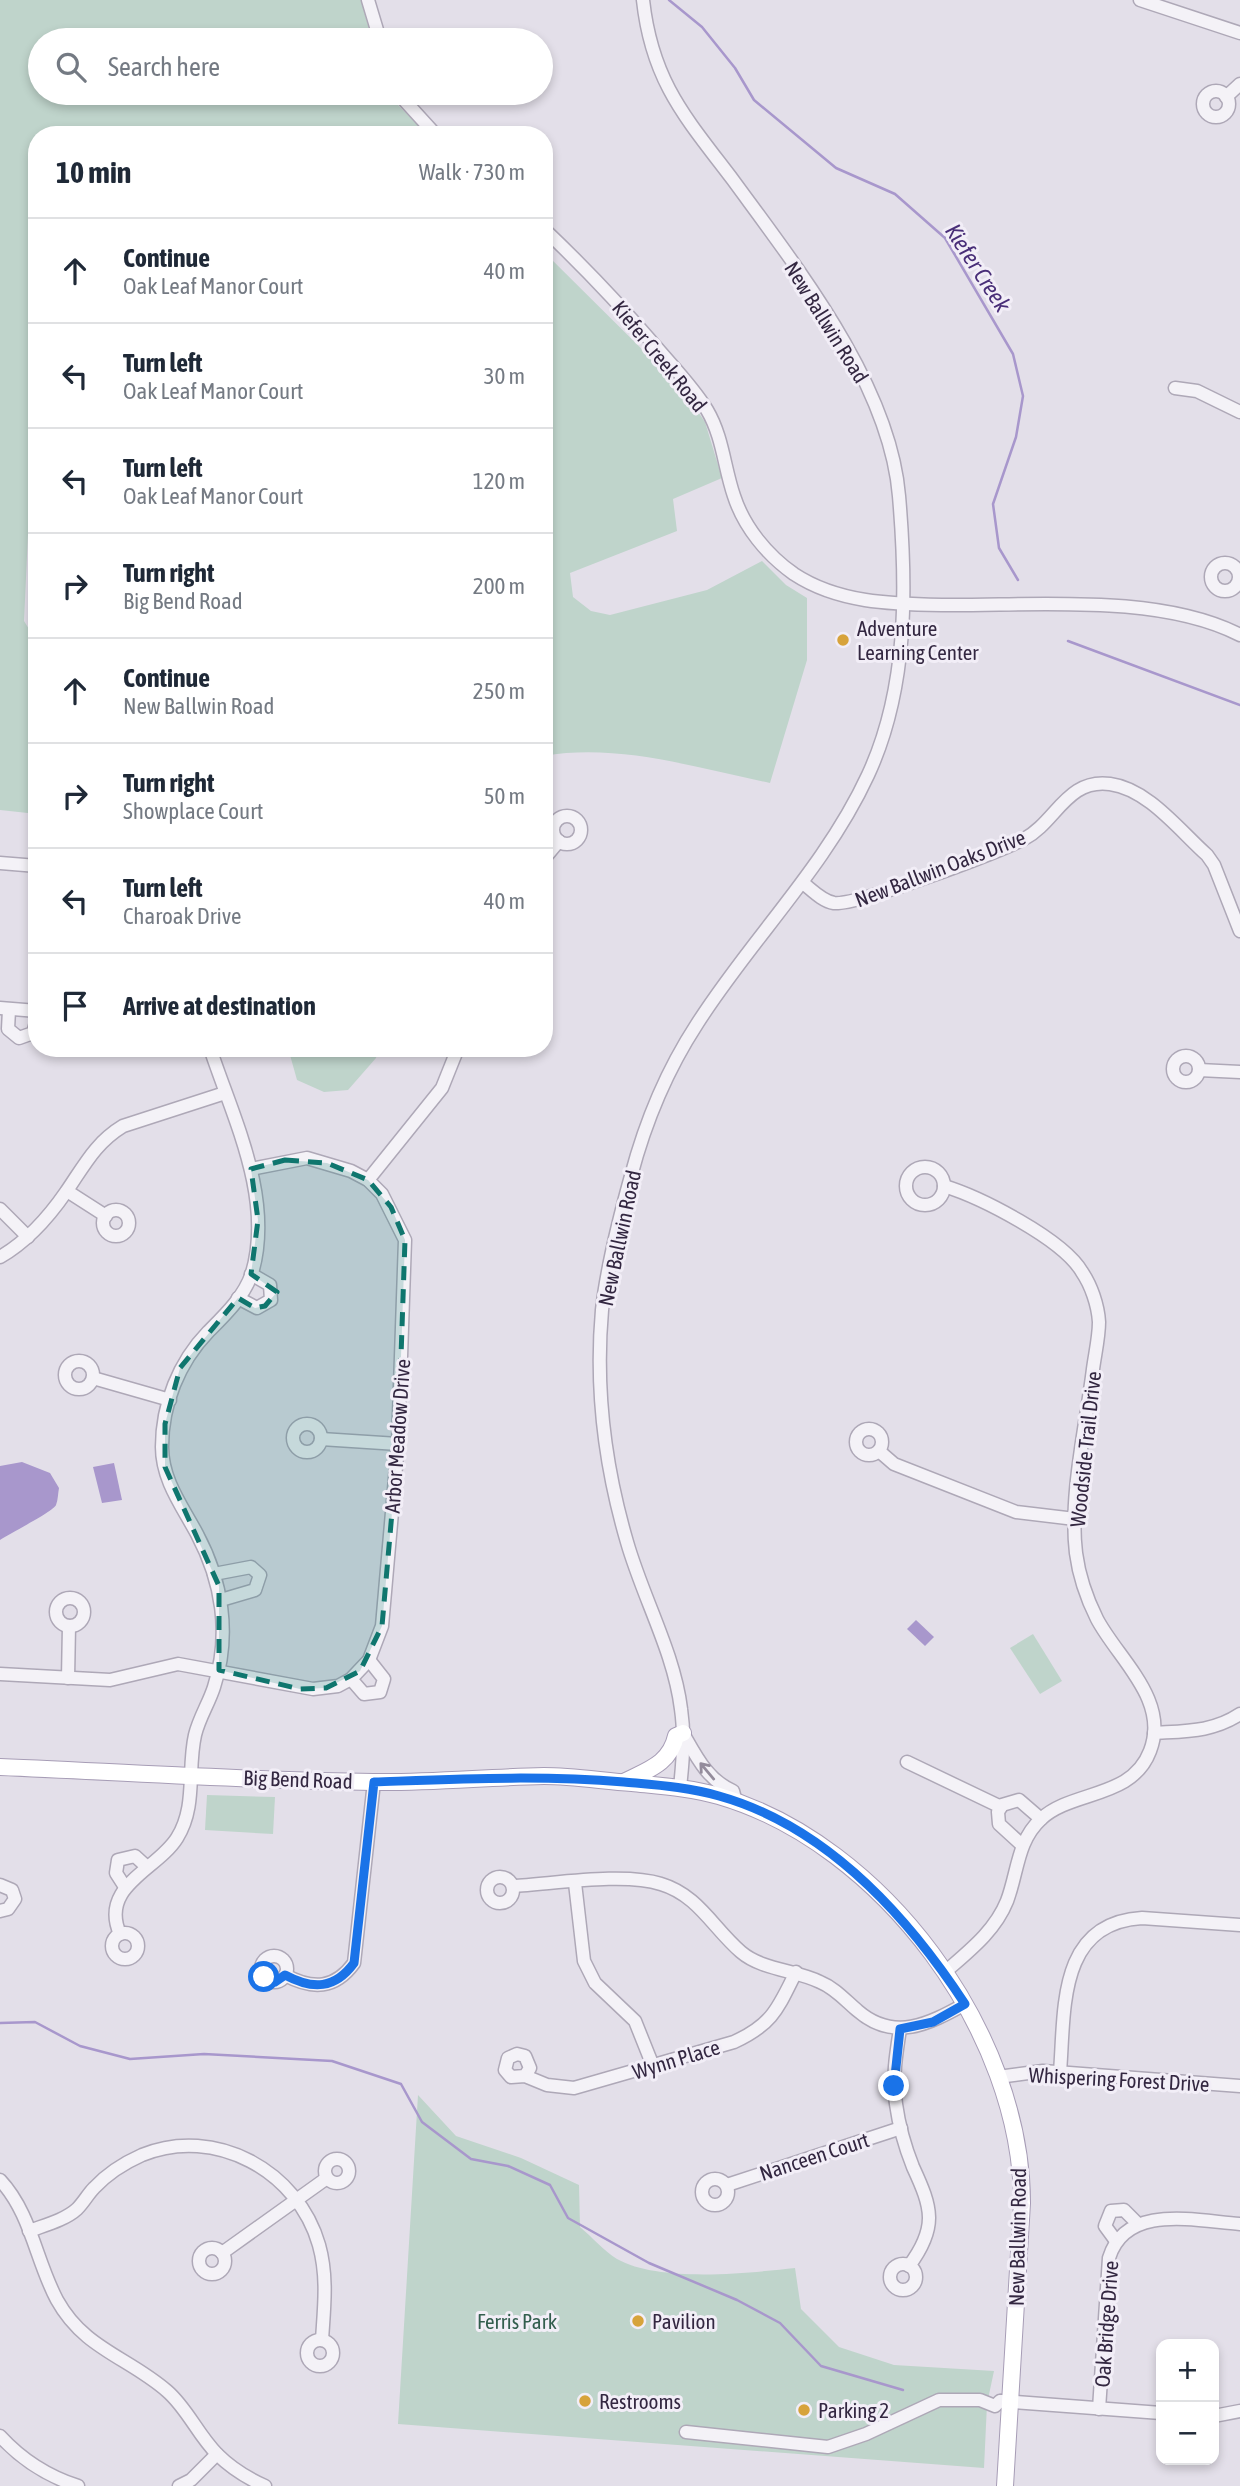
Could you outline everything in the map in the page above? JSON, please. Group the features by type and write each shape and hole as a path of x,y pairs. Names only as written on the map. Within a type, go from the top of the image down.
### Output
{"main road":[{"path":"622,1782 660,1763 674,1747 676,1736 683,1733"},
{"name":"Big Bend Road","path":"0,1767 374,1782 548,1776 680,1787"},
{"name":"New Ballwin Road","path":"680,1787 736,1802 780,1821 838,1859 896,1912 945,1972 965,2004 998,2077 1015,2136 1022,2185 1005,2401 1005,2486"}],"street":[{"path":"368,0 376,28"},
{"name":"New Ballwin Road","path":"643,0 652,50 675,103 837,330 886,428 899,493 904,604 898,674 871,771 843,824 803,883 705,1012 674,1062 647,1126 632,1174 602,1310 602,1417 607,1463 629,1548 673,1671 681,1705 683,1733 680,1787"},
{"path":"1140,0 1240,33"},
{"path":"1226,97 1240,84"},
{"path":"409,105 428,126"},
{"name":"Kiefer Creek Road","path":"553,238 600,283 696,393 720,439 733,494 746,523 772,556 819,589 841,597 904,604 1142,608 1188,616 1240,635"},
{"path":"1175,388 1197,391 1240,412"},
{"name":"New Ballwin Oaks Drive","path":"803,883 826,901 859,901 1025,838 1046,822 1073,792 1086,785 1109,783 1135,792 1207,855 1214,864 1240,931"},
{"path":"553,848 559,841"},
{"path":"0,863 28,865"},
{"path":"28,1010 5,1009 8,1029 19,1038 28,1035"},
{"path":"120,1934 116,1909 125,1887 170,1848 179,1836 190,1808 194,1737 219,1670 222,1600 214,1574 173,1493 162,1447 170,1400 180,1368 239,1298 251,1274 258,1220 251,1169 213,1057"},
{"path":"368,1180 442,1088 454,1057"},
{"path":"1199,1070 1240,1072"},
{"path":"0,1257 28,1237 67,1191 94,1148 108,1135 123,1126 225,1093"},
{"name":"Arbor Meadow Drive","path":"251,1169 307,1158 351,1171 368,1180 391,1207 405,1240 398,1444 383,1626 369,1660 351,1679"},
{"name":"Woodside Trail Drive","path":"944,1186 967,1193 1061,1248 1082,1271 1089,1287 1099,1321 1075,1519 1076,1553 1086,1593 1101,1625 1145,1691 1153,1712 1154,1733"},
{"path":"67,1191 106,1216"},
{"path":"0,1209 28,1237"},
{"path":"239,1298 257,1308 271,1300 270,1285 251,1274"},
{"path":"93,1378 170,1400"},
{"path":"321,1439 398,1444"},
{"path":"879,1451 894,1464 1016,1512 1075,1519"},
{"path":"214,1574 251,1567 260,1575 255,1590 222,1600"},
{"path":"68,1678 69,1626"},
{"path":"0,1674 117,1679 178,1664 219,1670 300,1689 326,1688 351,1679 364,1694 380,1692 384,1679 369,1660"},
{"path":"945,1972 975,1946 999,1918 1012,1885 1022,1845 1041,1819 1134,1775 1150,1751 1154,1733 1207,1730 1223,1725 1240,1714"},
{"path":"683,1733 704,1769 721,1786 733,1790 736,1802"},
{"path":"907,1762 1001,1807"},
{"path":"285,1975 310,1986 323,1986 335,1982 354,1963 374,1782"},
{"path":"1022,1845 999,1824 1001,1807 1007,1801 1019,1800 1041,1819"},
{"path":"125,1887 116,1873 118,1860 135,1856 147,1867"},
{"path":"513,1885 631,1879 663,1884 694,1902 750,1959 822,1982 864,2016 900,2029 933,2022 965,2004"},
{"path":"575,1883 581,1950 588,1971 602,1990 635,2021 653,2066"},
{"path":"0,1885 12,1890 15,1899 8,1909 0,1911"},
{"path":"1060,2072 1069,1976 1078,1955 1096,1934 1129,1919 1142,1918 1240,1924"},
{"name":"Wynn Place","path":"525,2076 547,2085 574,2088 734,2042 764,2026 781,2004 796,1972"},
{"path":"900,2029 894,2086 905,2146 926,2192 930,2214 925,2239 909,2266"},
{"name":"Whispering Forest Drive","path":"998,2077 1060,2072 1240,2086"},
{"name":"Nanceen Court","path":"727,2185 901,2127"},
{"path":"29,2231 75,2211 101,2181 133,2159 181,2146 219,2150 249,2159 279,2180 310,2220 322,2259 325,2292 321,2340"},
{"path":"222,2253 327,2178"},
{"path":"0,2180 21,2210 50,2283 66,2314 104,2352 169,2392 217,2454 240,2474 265,2486"},
{"name":"Oak Bridge Drive","path":"1099,2409 1109,2258 1116,2241 1134,2227 1124,2210 1111,2211 1105,2226 1116,2241"},
{"path":"1134,2227 1165,2219 1240,2224"},
{"path":"686,2432 828,2447 866,2434 939,2400 980,2400 995,2406 1005,2401 1156,2413"},
{"path":"1219,2415 1240,2411"},
{"path":"0,2437 19,2456 78,2486"},
{"path":"179,2486 191,2480 217,2454"}],"highlighted area":[{"path":"285,1160 327,1163 368,1180 391,1207 405,1240 398,1444 382,1626 360,1671 326,1688 300,1689 219,1670 219,1586 165,1467 165,1424 180,1368 238,1298 255,1308 265,1306 277,1292 251,1274 258,1220 251,1169"}],"green space":[{"path":"0,0 361,0 369,28 28,28 28,105 398,105 419,126 28,126 28,534 24,621 28,627 28,813 0,810"},
{"path":"553,261 683,390 705,422 722,478 673,499 677,531 570,573 573,597 591,611 610,615 707,590 762,561 786,585 807,598 807,660 770,783 658,759 572,753 553,755"},
{"path":"291,1057 376,1057 348,1090 324,1092 297,1080"},
{"path":"1033,1634 1062,1681 1040,1694 1010,1648"},
{"path":"207,1795 275,1797 273,1834 205,1830"},
{"name":"Ferris Park","path":"418,2095 456,2136 521,2158 579,2185 580,2227 617,2259 656,2271 680,2274 729,2274 795,2268 801,2309 839,2347 894,2365 994,2371 987,2404 984,2468 398,2424"}],"shaded area":[{"path":"22,1462 50,1473 59,1488 57,1503 48,1512 0,1540 0,1466"},
{"path":"114,1463 122,1500 102,1503 93,1467"},
{"path":"916,1620 934,1637 925,1646 907,1629"}],"waterway":[{"name":"Kiefer Creek","path":"669,0 702,27 735,68 754,100 836,168 895,194 945,238 1013,354 1023,396 1016,437 993,504 999,548 1018,580"},
{"name":"Kiefer Creek","path":"1068,641 1240,705"},
{"path":"0,2023 35,2022 80,2046 130,2059 204,2054 332,2061 401,2084 422,2122 471,2159 508,2166 550,2185 568,2218 649,2263 737,2300 780,2323 821,2366 903,2390"}],"place":[{"name":"Adventure Learning Center","path":"843,640"},
{"name":"Pavilion","path":"638,2321"},
{"name":"Restrooms","path":"585,2401"},
{"name":"Parking 2","path":"804,2410"}],"route":[{"path":"264,1977 275,1982 283,1979 285,1975 302,1984 323,1986 335,1982 354,1963 374,1782 548,1776 680,1787 718,1796 760,1811 817,1844 873,1889 912,1930 945,1972 965,2004 933,2022 900,2029 894,2086"}]}
